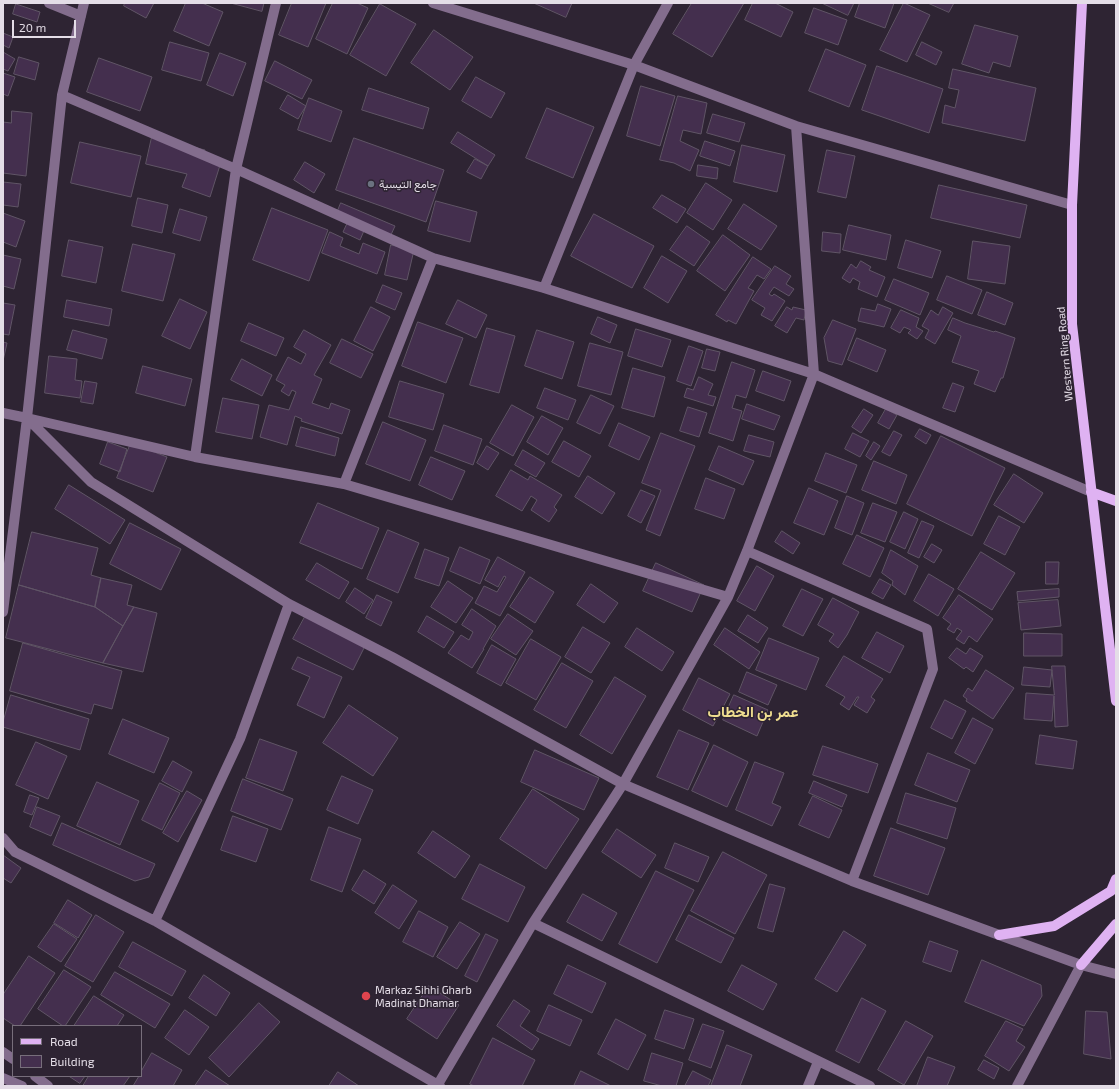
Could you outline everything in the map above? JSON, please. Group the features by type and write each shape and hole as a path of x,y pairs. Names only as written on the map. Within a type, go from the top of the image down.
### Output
{"main road":[{"name":"Western Ring Road","path":"1082,3 1072,205 1072,324 1116,700"},
{"path":"1091,492 1116,501"},
{"path":"999,935 1054,926 1111,891 1116,879"},
{"path":"1081,965 1116,924"}],"street":[{"path":"49,3 81,16"},
{"path":"3,612 27,418 62,95 84,3"},
{"path":"195,457 236,169 276,3"},
{"path":"434,3 634,65 796,126 1072,205"},
{"path":"544,288 634,65 668,3"},
{"path":"62,95 236,169 433,258 544,288 814,374 1091,492"},
{"path":"3,838 14,852 155,922 438,1086 533,923 623,784 728,597 748,551 814,374 796,126"},
{"path":"344,484 433,258"},
{"path":"3,413 195,457 344,484 728,597"},
{"path":"27,418 91,482 289,604 392,657 623,784 852,881 1081,965 1116,974"},
{"path":"748,551 927,629 933,669 852,881"},
{"path":"155,922 240,739 289,604"},
{"path":"533,923 870,1086"},
{"path":"1017,1086 1081,965"},
{"path":"3,1052 12,1059"},
{"path":"808,1086 818,1062"},
{"path":"36,1077 48,1086"},
{"path":"3,1078 22,1086"}],"building":[{"path":"125,3 154,3 146,18 124,6"},
{"path":"186,3 202,3 223,12 209,46 174,31"},
{"path":"231,3 264,3 262,11"},
{"path":"292,3 326,3 308,47 279,35"},
{"path":"333,3 357,3 368,8 347,54 316,39"},
{"path":"534,3 572,3 566,17"},
{"path":"692,3 744,3 712,57 673,34"},
{"path":"753,3 775,3 793,12 781,37 745,20"},
{"path":"822,3 854,3 848,15"},
{"path":"860,3 894,3 885,28 855,17"},
{"path":"904,3 930,15 907,62 880,50"},
{"path":"928,3 954,3 949,12"},
{"path":"16,4 40,12 37,22 13,14"},
{"path":"380,4 416,24 386,76 350,55"},
{"path":"814,8 847,20 838,45 805,33"},
{"path":"975,25 1018,36 1010,67 993,62 989,73 962,64"},
{"path":"434,30 473,57 450,90 411,63"},
{"path":"3,33 13,37 9,48 3,45"},
{"path":"170,42 209,53 201,81 162,70"},
{"path":"922,42 942,52 936,65 916,55"},
{"path":"826,49 866,65 849,107 809,91"},
{"path":"3,52 15,59 8,71 3,69"},
{"path":"220,53 246,63 233,96 207,85"},
{"path":"19,57 39,63 35,80 14,74"},
{"path":"99,58 152,77 140,111 87,92"},
{"path":"275,61 312,80 302,99 265,81"},
{"path":"877,66 943,89 929,133 862,110"},
{"path":"953,69 1036,88 1025,141 942,123 945,105 955,108 959,90 949,88"},
{"path":"3,73 15,77 8,96 3,94"},
{"path":"476,77 505,93 491,118 462,101"},
{"path":"641,86 675,96 660,146 627,136"},
{"path":"369,88 429,108 423,129 362,110"},
{"path":"288,95 306,106 298,119 280,109"},
{"path":"678,96 707,103 701,134 683,130 680,141 699,150 690,171 674,163 660,160"},
{"path":"309,98 342,111 331,142 298,130"},
{"path":"547,108 594,127 573,178 526,158"},
{"path":"12,111 32,113 26,176 3,173 3,122 11,123"},
{"path":"713,114 745,123 739,142 707,133"},
{"path":"458,132 495,155 488,166 451,143"},
{"path":"152,137 205,150 203,157 221,162 210,197 182,187 187,174 146,164"},
{"path":"354,138 444,170 426,222 336,190"},
{"path":"705,141 735,151 730,166 700,156"},
{"path":"80,142 141,156 131,197 71,183"},
{"path":"742,145 785,155 777,192 734,182"},
{"path":"827,150 855,156 846,198 818,192"},
{"path":"475,159 488,166 481,179 467,172"},
{"path":"305,162 325,174 314,193 294,180"},
{"path":"698,165 718,168 717,179 697,176"},
{"path":"3,182 21,184 18,207 3,205"},
{"path":"706,183 732,200 713,230 687,213"},
{"path":"939,185 1027,205 1020,238 931,218"},
{"path":"662,195 686,209 677,223 653,208"},
{"path":"138,198 168,205 162,233 132,226"},
{"path":"436,201 477,212 470,242 428,231"},
{"path":"341,203 395,226 390,237 366,226 360,240 343,232 349,219 337,213"},
{"path":"744,204 777,226 761,250 728,229"},
{"path":"272,208 328,230 309,281 253,260"},
{"path":"180,209 207,217 200,241 173,233"},
{"path":"3,213 25,221 16,247 3,242"},
{"path":"594,214 654,246 632,288 571,256"},
{"path":"849,225 891,235 886,260 843,250"},
{"path":"687,226 710,242 694,266 670,250"},
{"path":"330,232 343,238 340,246 359,254 363,243 385,252 377,274 322,253"},
{"path":"823,232 841,234 840,253 822,251"},
{"path":"723,235 750,255 725,291 697,271"},
{"path":"69,240 103,247 96,283 62,276"},
{"path":"906,240 941,251 932,278 898,268"},
{"path":"973,241 1010,246 1005,284 968,279"},
{"path":"133,244 175,254 163,301 122,291"},
{"path":"391,245 414,250 407,280 385,275"},
{"path":"3,255 21,259 14,289 3,286"},
{"path":"662,256 687,271 668,303 644,288"},
{"path":"753,257 771,269 764,279 757,275 748,288 754,291 736,324 728,320 727,322 716,315"},
{"path":"861,261 871,267 869,270 885,277 877,297 858,289 860,282 853,278 850,283 842,278 851,264 856,268"},
{"path":"775,266 791,276 786,284 794,289 789,296 774,287 769,294 772,296 774,294 785,301 772,321 761,315 765,308 752,300"},
{"path":"947,276 982,290 972,314 937,300"},
{"path":"894,279 929,293 920,315 885,300"},
{"path":"383,285 402,293 395,310 376,302"},
{"path":"987,292 1013,303 1005,325 978,315"},
{"path":"180,299 207,312 190,349 162,336"},
{"path":"67,300 112,309 109,326 64,317"},
{"path":"458,300 487,315 476,338 446,324"},
{"path":"3,303 15,305 9,335 3,334"},
{"path":"878,304 891,309 884,327 858,321 861,308 875,311"},
{"path":"371,307 390,317 373,351 354,341"},
{"path":"787,307 792,310 793,307 806,310 804,320 796,318 787,333 775,326"},
{"path":"943,307 953,313 935,344 925,338 929,330 922,326 931,310 938,315"},
{"path":"901,310 919,318 916,327 923,331 917,339 908,333 911,330 904,327 900,333 891,328"},
{"path":"598,317 617,325 610,343 591,334"},
{"path":"953,318 1015,338 1003,378 1001,378 995,392 974,384 979,371 952,362 961,336 948,330"},
{"path":"833,320 856,329 842,365 828,361 824,338"},
{"path":"418,322 463,338 446,383 402,366"},
{"path":"249,323 284,338 276,356 241,341"},
{"path":"487,328 515,336 499,393 470,385"},
{"path":"636,329 671,340 662,367 628,356"},
{"path":"73,330 107,339 102,359 67,350"},
{"path":"304,330 331,345 314,375 322,379 312,403 329,409 331,403 350,410 342,434 301,421 302,419 295,416 287,445 260,437 269,405 289,410 296,392 292,390 289,396 281,391 285,385 276,380 288,357 301,364 306,354 294,347"},
{"path":"537,330 574,342 562,379 525,366"},
{"path":"857,338 886,350 877,372 848,360"},
{"path":"342,339 373,354 361,378 330,363"},
{"path":"3,342 7,343 3,361"},
{"path":"590,343 623,352 611,395 578,386"},
{"path":"689,346 703,351 691,386 677,381"},
{"path":"707,349 720,352 715,371 702,368"},
{"path":"49,356 77,359 75,380 82,381 80,398 45,393"},
{"path":"242,359 272,375 262,396 231,380"},
{"path":"732,362 755,370 746,398 736,395 732,408 742,411 733,441 709,433"},
{"path":"143,366 192,379 185,406 136,393"},
{"path":"633,368 665,377 654,417 622,408"},
{"path":"763,371 791,381 784,401 756,391"},
{"path":"699,377 713,384 708,395 716,397 713,406 684,397 687,388 693,390"},
{"path":"85,381 97,383 93,404 81,402"},
{"path":"400,381 444,394 433,430 389,417"},
{"path":"953,383 964,387 955,412 943,408"},
{"path":"545,388 576,400 568,420 537,408"},
{"path":"591,395 614,406 600,434 577,423"},
{"path":"223,398 259,405 252,439 216,432"},
{"path":"747,404 780,416 774,430 742,419"},
{"path":"512,405 534,417 513,456 490,443"},
{"path":"688,407 707,413 699,437 680,431"},
{"path":"864,409 873,415 861,433 852,427"},
{"path":"886,409 897,415 889,429 878,423"},
{"path":"542,416 563,428 548,455 527,442"},
{"path":"383,422 426,440 410,481 366,464"},
{"path":"619,423 650,437 639,460 609,446"},
{"path":"444,425 482,439 473,465 435,451"},
{"path":"301,427 339,438 335,456 296,446"},
{"path":"920,429 931,435 926,444 915,437"},
{"path":"894,431 902,435 890,456 882,452"},
{"path":"661,433 695,446 660,536 646,530 661,490 642,483"},
{"path":"853,433 869,441 860,457 845,449"},
{"path":"749,435 774,442 770,457 744,451"},
{"path":"941,436 1005,468 972,536 907,504"},
{"path":"564,441 591,456 579,477 552,462"},
{"path":"108,442 127,449 120,472 100,464"},
{"path":"874,442 880,446 871,460 866,456"},
{"path":"131,443 167,457 153,492 117,478"},
{"path":"487,446 499,453 488,470 477,463"},
{"path":"719,446 754,461 743,485 709,470"},
{"path":"523,450 545,463 536,477 515,465"},
{"path":"826,453 857,465 846,493 815,481"},
{"path":"431,457 465,471 452,500 419,485"},
{"path":"874,461 907,475 896,504 862,490"},
{"path":"511,470 528,480 530,476 562,495 554,507 557,510 549,522 531,510 537,500 531,496 522,511 496,496"},
{"path":"1014,474 1043,493 1024,523 994,505"},
{"path":"588,476 615,493 602,514 575,497"},
{"path":"706,478 735,489 724,519 695,509"},
{"path":"69,485 125,520 110,544 55,509"},
{"path":"809,488 838,501 824,535 794,523"},
{"path":"641,490 655,496 641,523 628,516"},
{"path":"847,496 864,503 852,535 835,528"},
{"path":"318,503 379,528 362,569 300,543"},
{"path":"873,503 897,512 885,542 861,533"},
{"path":"904,512 918,519 905,549 890,542"},
{"path":"999,516 1020,527 1005,555 984,544"},
{"path":"922,521 934,526 919,558 908,553"},
{"path":"130,523 181,549 161,590 110,564"},
{"path":"388,530 419,543 398,593 367,579"},
{"path":"782,531 800,543 793,554 775,542"},
{"path":"32,532 98,548 91,575 101,578 95,607 19,585"},
{"path":"857,535 884,548 870,577 843,564"},
{"path":"932,544 942,550 934,563 924,557"},
{"path":"460,547 490,560 480,584 450,571"},
{"path":"425,549 449,558 439,586 415,578"},
{"path":"891,550 918,566 905,595 892,585 893,581 882,573"},
{"path":"981,552 1015,573 992,610 958,589"},
{"path":"498,557 525,572 500,616 475,603 484,586 497,592 506,577 504,576 498,587 485,580"},
{"path":"1046,562 1059,562 1058,584 1046,584"},
{"path":"317,563 349,582 339,599 306,580"},
{"path":"656,563 704,585 692,612 643,591"},
{"path":"757,566 774,576 755,611 737,601"},
{"path":"929,574 954,589 938,616 914,601"},
{"path":"530,577 554,592 535,623 510,607"},
{"path":"101,578 132,585 127,605 134,607 123,626 95,607"},
{"path":"880,579 891,585 883,599 872,593"},
{"path":"448,581 473,598 456,623 431,607"},
{"path":"591,584 618,603 604,623 577,605"},
{"path":"19,585 95,607 123,626 103,663 6,638"},
{"path":"355,588 373,600 364,614 346,602"},
{"path":"802,589 823,599 803,636 783,626"},
{"path":"1059,589 1059,597 1018,601 1017,592"},
{"path":"377,595 392,602 381,626 366,618"},
{"path":"959,595 993,619 977,642 969,636 964,644 956,639 962,631 957,628 954,633 947,629 951,624 943,618"},
{"path":"833,598 859,612 847,635 838,648 829,641 834,634 818,625"},
{"path":"1058,600 1061,626 1021,630 1018,603"},
{"path":"134,607 157,613 143,672 103,663"},
{"path":"472,609 496,626 472,668 448,653 461,635 469,640 473,632 462,625"},
{"path":"508,614 533,631 516,655 491,639"},
{"path":"306,615 365,646 353,670 293,639"},
{"path":"748,615 768,628 758,643 738,631"},
{"path":"427,616 454,632 444,648 418,632"},
{"path":"583,627 610,643 591,673 565,657"},
{"path":"637,628 674,652 662,671 625,647"},
{"path":"725,628 760,652 749,669 714,645"},
{"path":"877,632 904,646 890,673 862,658"},
{"path":"1024,633 1062,634 1062,656 1024,656"},
{"path":"769,638 819,658 806,690 756,670"},
{"path":"531,639 561,657 536,700 506,683"},
{"path":"23,643 122,671 112,709 94,704 91,714 10,691"},
{"path":"492,645 516,659 501,686 477,673"},
{"path":"957,648 966,654 970,648 983,656 973,672 966,667 964,669 949,658"},
{"path":"844,656 883,679 871,697 875,700 867,713 854,705 859,697 857,697 849,710 840,704 845,697 826,686"},
{"path":"298,657 342,677 324,718 297,705 310,677 292,669"},
{"path":"562,663 593,681 566,728 534,710"},
{"path":"1052,666 1065,666 1068,726 1055,727 1054,696 1052,721 1024,719 1026,693 1054,695"},
{"path":"1024,667 1052,670 1050,687 1022,685"},
{"path":"986,670 1014,688 993,719 966,701 967,699 963,696 968,688 972,691"},
{"path":"747,672 777,685 768,705 739,692"},
{"path":"615,677 646,696 612,754 580,735"},
{"path":"699,678 730,694 713,726 683,710"},
{"path":"11,695 89,719 80,750 3,727 3,722"},
{"path":"734,695 768,710 757,736 723,720"},
{"path":"945,700 966,711 952,739 931,728"},
{"path":"349,705 398,738 373,776 323,743"},
{"path":"973,718 993,729 975,764 955,753"},
{"path":"123,719 169,738 154,773 109,754"},
{"path":"679,730 709,743 688,790 657,777"},
{"path":"1040,735 1077,741 1073,769 1036,764"},
{"path":"260,739 297,752 283,791 246,778"},
{"path":"36,742 67,756 48,799 16,785"},
{"path":"714,745 748,762 727,807 692,791"},
{"path":"823,746 878,764 868,793 813,775"},
{"path":"535,750 599,778 584,810 521,782"},
{"path":"928,753 970,770 957,802 915,785"},
{"path":"173,761 192,772 182,792 162,781"},
{"path":"755,762 784,773 772,803 781,807 772,826 736,810"},
{"path":"342,776 373,790 358,824 327,810"},
{"path":"243,779 293,799 281,830 231,811"},
{"path":"814,781 847,795 842,807 809,793"},
{"path":"97,782 139,801 120,845 77,826"},
{"path":"160,783 180,793 162,830 142,820"},
{"path":"533,789 579,819 546,869 500,839"},
{"path":"187,791 202,800 178,842 163,833"},
{"path":"906,793 956,808 947,839 897,823"},
{"path":"30,795 39,798 32,815 24,812"},
{"path":"813,796 842,810 829,838 799,825"},
{"path":"37,807 60,816 51,836 30,827"},
{"path":"233,816 268,829 256,862 221,850"},
{"path":"62,823 155,864 149,877 135,881 53,845"},
{"path":"329,827 361,839 342,892 311,880"},
{"path":"891,828 945,848 928,895 874,876"},
{"path":"617,829 656,855 641,878 602,852"},
{"path":"433,831 470,856 455,878 418,853"},
{"path":"675,843 709,857 698,882 665,868"},
{"path":"723,852 767,875 735,934 691,911"},
{"path":"3,855 21,868 11,883 3,878"},
{"path":"480,864 525,887 508,922 462,899"},
{"path":"364,870 386,884 374,904 352,890"},
{"path":"656,871 694,890 657,963 619,944"},
{"path":"770,884 785,888 773,932 758,928"},
{"path":"393,885 417,901 399,929 375,913"},
{"path":"583,894 617,913 602,941 567,922"},
{"path":"68,900 92,915 78,938 54,923"},
{"path":"419,911 448,927 433,957 403,942"},
{"path":"96,915 124,932 93,982 65,966"},
{"path":"689,915 734,938 721,963 676,940"},
{"path":"460,922 480,934 457,969 437,957"},
{"path":"54,924 77,939 61,962 38,947"},
{"path":"844,931 866,945 837,992 815,979"},
{"path":"486,934 498,940 477,982 465,976"},
{"path":"930,941 958,951 951,972 923,962"},
{"path":"133,942 186,971 172,996 119,967"},
{"path":"29,956 55,973 21,1025 14,1025 3,1018 3,995"},
{"path":"982,960 1041,985 1042,996 1024,1026 965,1002"},
{"path":"568,965 606,983 592,1013 554,994"},
{"path":"742,965 777,984 763,1010 728,991"},
{"path":"64,970 91,987 66,1025 62,1025 38,1009"},
{"path":"115,972 170,1004 155,1028 101,995"},
{"path":"204,975 230,993 216,1016 189,998"},
{"path":"429,986 459,1005 437,1039 407,1019"},
{"path":"94,996 124,1015 118,1025 75,1025"},
{"path":"862,998 886,1011 859,1063 836,1051"},
{"path":"514,1000 530,1011 520,1026 539,1039 532,1050 497,1026"},
{"path":"259,1003 280,1022 229,1077 209,1058"},
{"path":"549,1005 582,1020 570,1046 537,1031"},
{"path":"185,1010 209,1027 189,1055 165,1038"},
{"path":"665,1010 694,1019 684,1049 655,1039"},
{"path":"1086,1011 1107,1012 1111,1059 1084,1054"},
{"path":"616,1019 646,1035 628,1070 598,1054"},
{"path":"906,1021 933,1036 904,1085 878,1070"},
{"path":"1006,1021 1023,1029 1016,1041 1025,1047 1009,1071 985,1056"},
{"path":"703,1024 724,1031 711,1068 689,1060"},
{"path":"493,1038 535,1060 522,1086 474,1086 470,1084"},
{"path":"727,1045 752,1055 740,1086 711,1086"},
{"path":"152,1053 182,1070 173,1086 133,1086 138,1077 142,1077 142,1070"},
{"path":"652,1053 683,1063 676,1086 662,1086 644,1081"},
{"path":"928,1057 955,1067 947,1086 917,1086"},
{"path":"984,1060 999,1068 994,1079 978,1070"},
{"path":"206,1070 230,1086 195,1086"},
{"path":"581,1071 611,1086 574,1086"},
{"path":"693,1071 711,1080 708,1086 685,1086"},
{"path":"338,1072 359,1086 329,1086"},
{"path":"71,1077 84,1077 80,1083"},
{"path":"88,1077 129,1077 123,1086 83,1086"}],"place":[{"name":"جامع التيسية","path":"371,184"},
{"name":"Markaz Sihhi Gharb Madinat Dhamar","path":"366,996"}],"district":[{"name":"عمر بن الخطاب","path":"753,712"}]}
